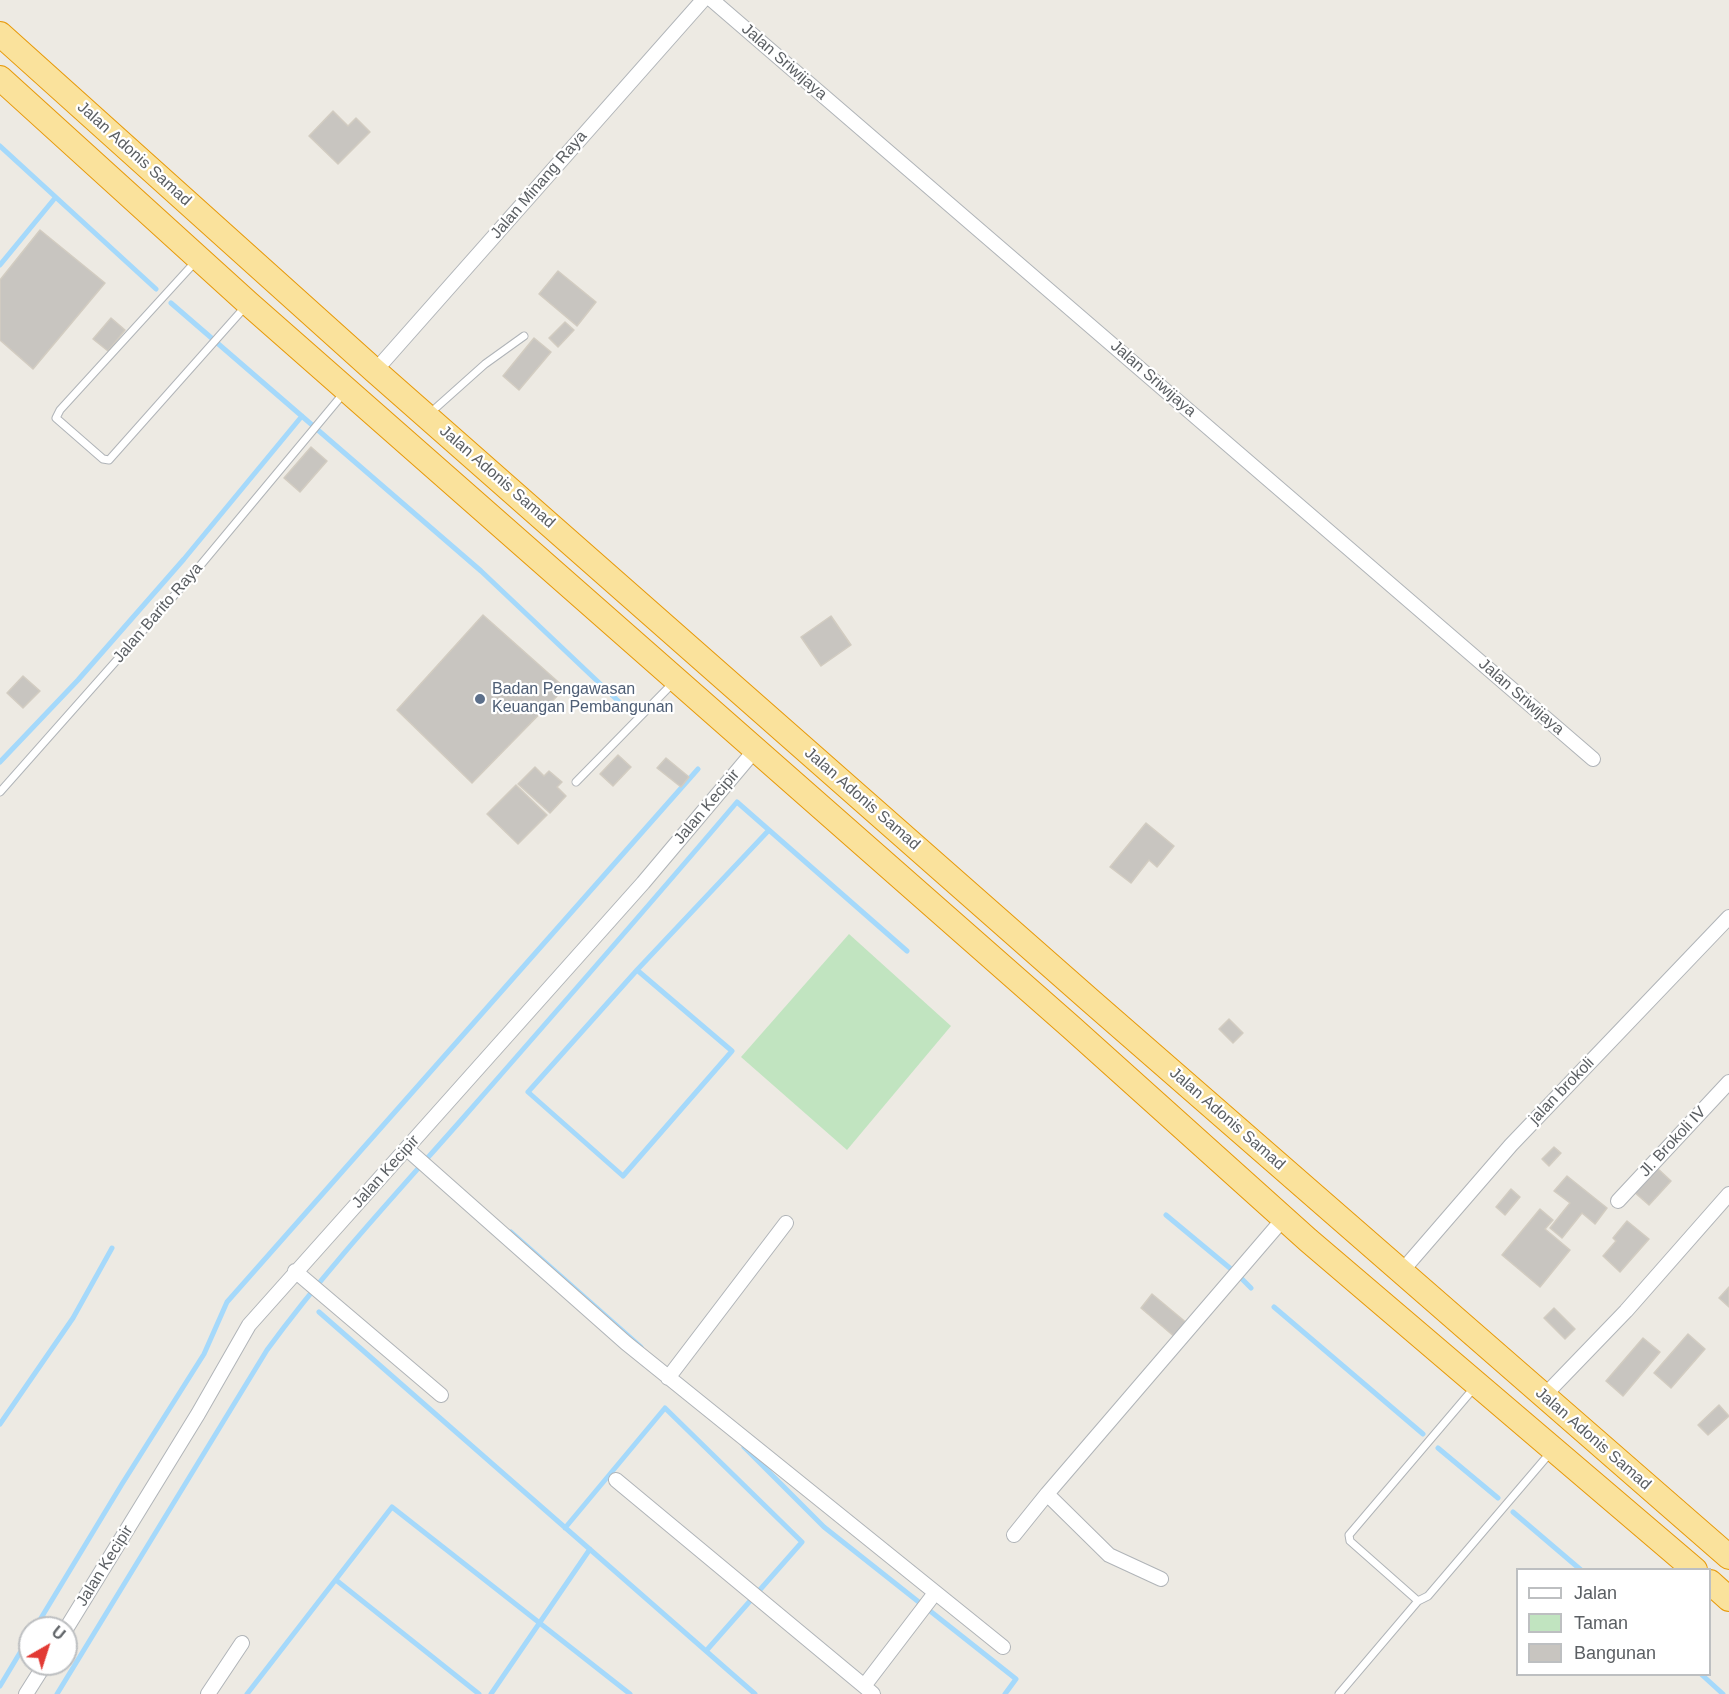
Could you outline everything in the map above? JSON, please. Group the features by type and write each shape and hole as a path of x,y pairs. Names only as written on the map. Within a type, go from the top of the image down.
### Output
{"highway":[{"name":"Jalan Adonis Samad","path":"0,34 375,371 1092,1002 1729,1557"},
{"path":"0,78 248,303 1071,1027 1284,1218 1694,1568"},
{"path":"199,257 220,232"},
{"path":"1071,1027 1092,1002"},
{"path":"1711,1583 1729,1599"}],"street":[{"name":"Jalan Minang Raya","path":"375,371 703,0"},
{"name":"Jalan Sriwijaya","path":"712,0 1593,759"},
{"name":"Jalan Kecipir","path":"74,1616 198,1414 249,1325 643,883 755,750"},
{"name":"jalan brokoli","path":"1402,1272 1511,1145 1729,917"},
{"name":"Jl. Brokoli IV","path":"1618,1201 1729,1082"},
{"path":"407,1149 668,1378 932,1598 1003,1647"},
{"path":"1543,1397 1626,1311 1729,1194"},
{"path":"1014,1535 1284,1218"},
{"path":"668,1378 786,1223"},
{"path":"295,1271 441,1395"},
{"path":"616,1480 869,1690 932,1598"},
{"path":"1047,1494 1109,1555 1161,1579"},
{"path":"208,1694 242,1643"},
{"path":"26,1694 37,1676"}],"lane":[{"path":"199,257 60,410 56,418 103,459 109,460 248,303"},
{"path":"427,416 485,364 524,336"},
{"name":"Jalan Barito Raya","path":"0,792 194,573 311,430 347,390"},
{"path":"576,782 675,680"},
{"path":"1418,1601 1350,1541 1349,1535 1478,1384"},
{"path":"1339,1694 1418,1601 1428,1596 1554,1448"}],"green space":[{"path":"849,934 951,1026 847,1150 741,1057"}],"building":[{"path":"333,111 348,126 356,118 370,132 338,164 309,136"},
{"path":"40,230 105,283 33,369 0,340 0,280"},
{"path":"558,271 596,302 577,326 539,294"},
{"path":"111,318 125,330 108,351 93,339"},
{"path":"565,322 574,330 558,347 549,338"},
{"path":"534,338 551,352 519,390 503,376"},
{"path":"311,447 327,461 300,492 284,478"},
{"name":"Badan Pengawasan Keuangan Pembangunan","path":"483,615 565,688 472,783 397,710"},
{"path":"831,616 851,645 821,666 801,637"},
{"path":"23,676 40,691 23,708 7,693"},
{"path":"618,755 631,767 613,786 600,774"},
{"path":"666,758 689,777 681,787 657,768"},
{"path":"535,767 544,776 549,771 562,782 557,787 566,796 550,813 518,784"},
{"path":"516,785 547,815 518,844 487,814"},
{"path":"1146,823 1174,846 1157,867 1149,860 1131,883 1110,867"},
{"path":"1229,1019 1243,1033 1233,1043 1219,1029"},
{"path":"1554,1147 1561,1153 1549,1166 1542,1159"},
{"path":"1656,1167 1671,1181 1649,1205 1633,1191"},
{"path":"1567,1176 1607,1208 1595,1224 1582,1213 1562,1238 1550,1228 1570,1203 1554,1191"},
{"path":"1511,1189 1520,1197 1505,1215 1496,1207"},
{"path":"1540,1209 1553,1220 1545,1229 1570,1250 1540,1287 1502,1255"},
{"path":"1627,1221 1649,1239 1620,1272 1603,1256 1616,1241 1613,1238"},
{"path":"1729,1287 1729,1307 1719,1298"},
{"path":"1152,1294 1188,1324 1176,1338 1141,1308"},
{"path":"1554,1308 1575,1329 1565,1339 1544,1318"},
{"path":"1688,1334 1705,1349 1671,1388 1654,1373"},
{"path":"1643,1338 1660,1352 1623,1396 1606,1381"},
{"path":"1719,1405 1729,1416 1708,1435 1698,1425"}],"waterway":[{"path":"0,146 156,289"},
{"path":"0,265 55,198"},
{"path":"171,303 481,571 632,714"},
{"path":"0,762 78,680 184,559 302,416"},
{"path":"42,1616 204,1354 227,1302 698,769"},
{"path":"57,1694 267,1350 362,1232 737,802 907,951"},
{"path":"637,970 732,1051 623,1176 528,1092 637,970 769,830"},
{"path":"1166,1215 1231,1269"},
{"path":"511,1232 641,1347"},
{"path":"0,1424 73,1318 112,1248"},
{"path":"1241,1278 1251,1288"},
{"path":"1274,1307 1423,1434"},
{"path":"319,1312 755,1694"},
{"path":"565,1528 665,1408 802,1542 706,1651"},
{"path":"744,1447 824,1527 1016,1679 1005,1694"},
{"path":"1438,1448 1498,1498"},
{"path":"247,1694 392,1507 630,1694"},
{"path":"1513,1512 1579,1568"},
{"path":"491,1694 590,1549"},
{"path":"336,1580 479,1694"},
{"path":"0,1686 18,1656"},
{"path":"1703,1676 1723,1694"}],"place":[{"name":"Badan Pengawasan Keuangan Pembangunan","path":"480,699"}]}
